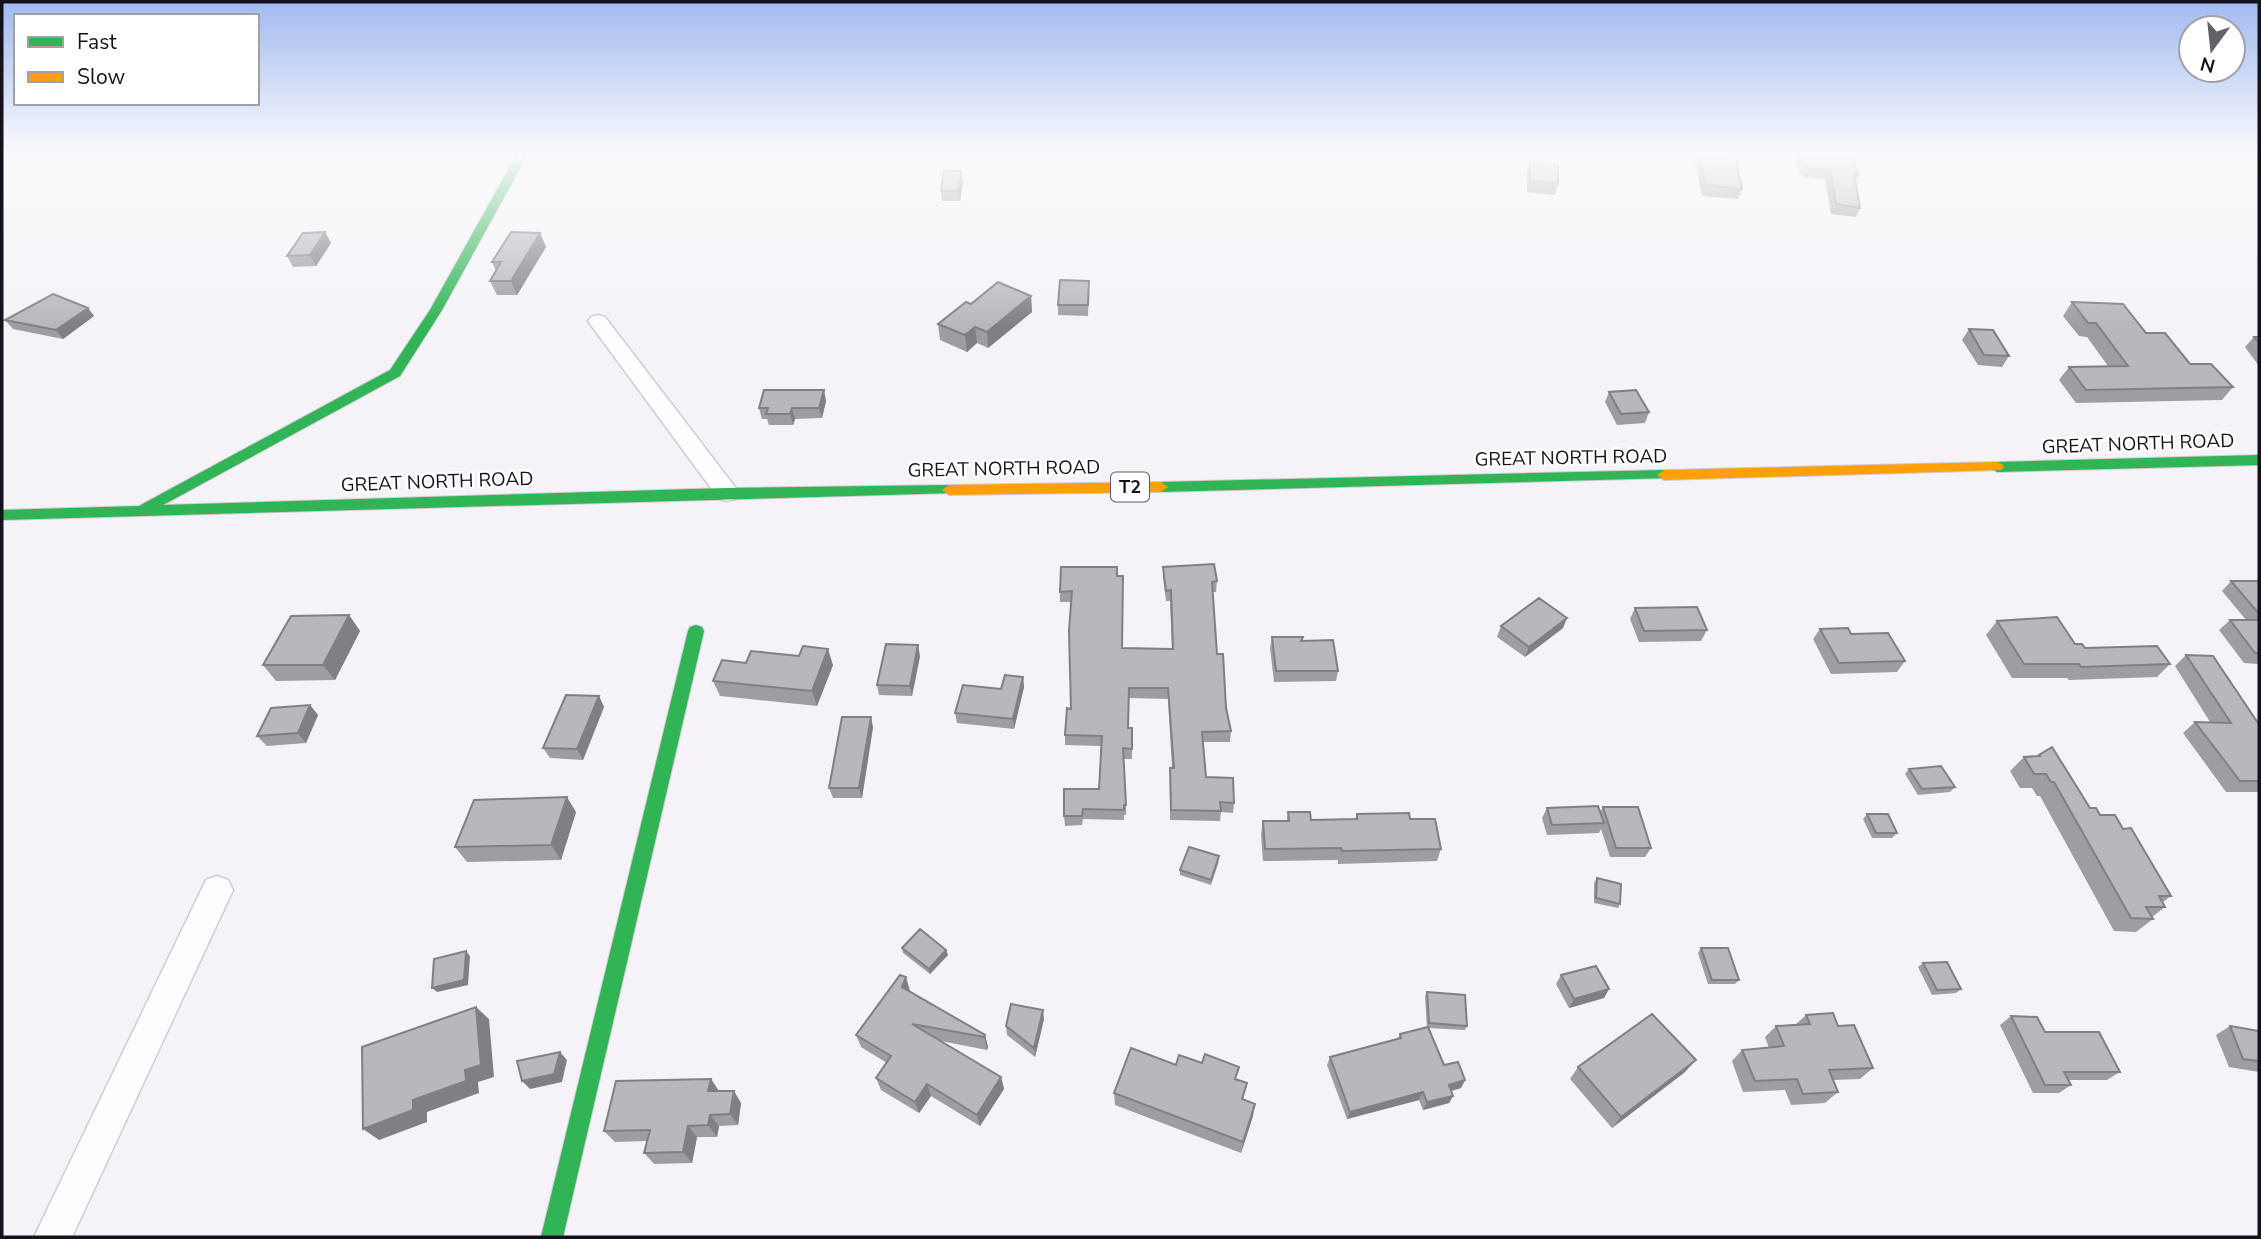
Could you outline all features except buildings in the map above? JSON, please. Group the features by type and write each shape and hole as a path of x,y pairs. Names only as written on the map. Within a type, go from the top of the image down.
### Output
{"main road":[{"path":"137,513 395,373 436,310 492,210"},
{"name":"GREAT NORTH ROAD","path":"2,515 727,493 1292,485 2259,460"},
{"path":"552,1237 696,631"}],"street":[{"path":"598,321 727,493"},
{"path":"53,1237 217,890"}],"traffic: fast":[{"path":"137,513 395,373 436,310 492,210"},
{"path":"1997,467 2259,460"},
{"path":"1161,487 1664,475"},
{"path":"2,515 727,493 949,490"},
{"path":"552,1237 696,631"}],"traffic: slow":[{"path":"1664,475 1997,467"},
{"path":"949,490 1161,487"}]}
